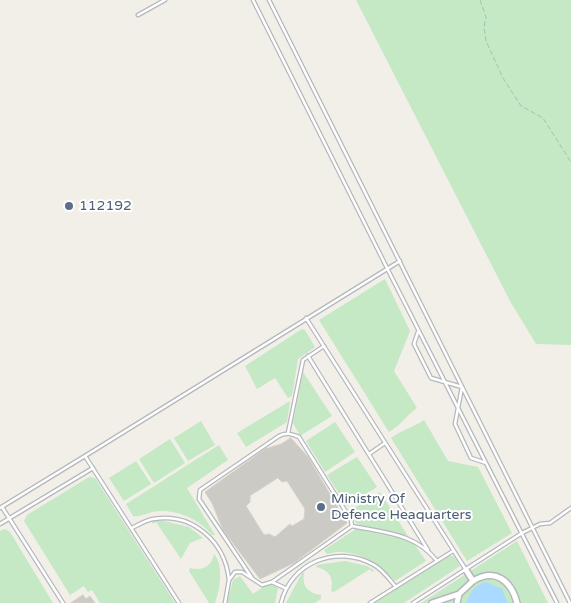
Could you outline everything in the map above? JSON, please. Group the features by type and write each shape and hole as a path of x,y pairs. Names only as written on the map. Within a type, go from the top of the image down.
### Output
{"street":[{"path":"466,570 473,581"},
{"path":"432,603 459,594 473,581 489,574 500,576 508,582 517,603"},
{"path":"457,603 459,594"}],"lane":[{"path":"138,14 165,0"},
{"path":"253,0 386,268 557,603"},
{"path":"269,0 570,601"},
{"path":"63,603 10,518 1,507 400,261"},
{"path":"306,318 466,570"},
{"path":"419,332 414,339 415,349 431,378 462,387"},
{"path":"288,433 300,367 303,360 324,346"},
{"path":"308,356 428,550 437,561"},
{"path":"462,387 456,429 471,458 486,463"},
{"path":"252,578 200,499 200,490 279,436 288,433 299,437 351,520 352,526"},
{"path":"369,454 385,443"},
{"path":"85,456 180,603"},
{"path":"0,524 93,468"},
{"path":"413,603 522,533 533,527 550,523 571,508"},
{"path":"132,528 151,519 167,518 192,524 212,539 225,561 229,580 225,603"},
{"path":"229,580 235,572 242,572 262,585 272,582 352,526 410,538 428,550"},
{"path":"370,603 454,551"},
{"path":"281,603 292,578 316,560 338,556 356,558 375,566 396,587"},
{"path":"272,582 286,588"}],"path":[{"path":"480,0 486,17 484,27 486,41 503,78 521,106 543,118 571,162"}],"green space":[{"path":"356,0 571,0 571,345 536,344 510,301"},
{"path":"385,279 410,331 394,371 417,408 389,432 319,320"},
{"path":"302,329 305,330 315,347 298,359 292,396 288,398 275,378 257,389 245,366"},
{"path":"303,372 332,416 300,436 293,423"},
{"path":"290,401 287,422 246,447 237,433"},
{"path":"424,420 448,461 478,467 512,533 467,561 391,438"},
{"path":"201,421 215,445 188,461 174,438"},
{"path":"335,422 355,452 325,472 306,441"},
{"path":"170,439 185,463 154,483 139,459"},
{"path":"219,445 228,460 187,488 215,535 212,535 193,519 177,513 160,511 133,516 126,504"},
{"path":"357,457 377,487 347,506 327,475"},
{"path":"136,461 151,484 124,501 109,478"},
{"path":"89,477 95,478 175,603 100,603 92,590 88,592 84,586 70,595 24,521 27,515"},
{"path":"380,492 408,536 357,524 348,512"},
{"path":"160,520 189,527 203,538 190,543 181,559 156,522 153,524 152,521"},
{"path":"5,529 10,532 53,603 0,603 0,531"},
{"path":"356,529 412,541 426,561 395,581 373,562 355,554 336,552 327,554 324,550"},
{"path":"517,541 548,603 421,603"},
{"path":"214,554 219,564 220,585 215,603 209,603 189,571 190,568 199,569 209,565"},
{"path":"449,556 454,556 460,566 404,603 375,603"},
{"path":"345,561 367,566 374,570 372,572 370,569 334,592 331,591 331,578 327,572 316,567 317,565"},
{"path":"302,573 304,573 306,588 312,593 321,595 321,599 315,603 286,603"},
{"path":"240,576 253,594 268,585 278,588 275,603 227,603 233,580"}],"water":[{"path":"486,582 502,589 508,603 466,603 473,590"}],"building":[{"name":"Ministry Of Defence Heaquarters","path":"291,438 308,457 347,523 294,563 260,579 223,530 212,503 205,492 265,449 281,444","holes":["278,478 282,482 287,481 305,509 304,519 292,526 290,524 275,537 269,534 264,535 246,506 250,502 250,496"]},
{"path":"83,595 86,599 90,596 95,603 71,603"}],"place":[{"name":"112192","path":"69,206"},
{"name":"Ministry Of Defence Heaquarters","path":"321,507"}]}
